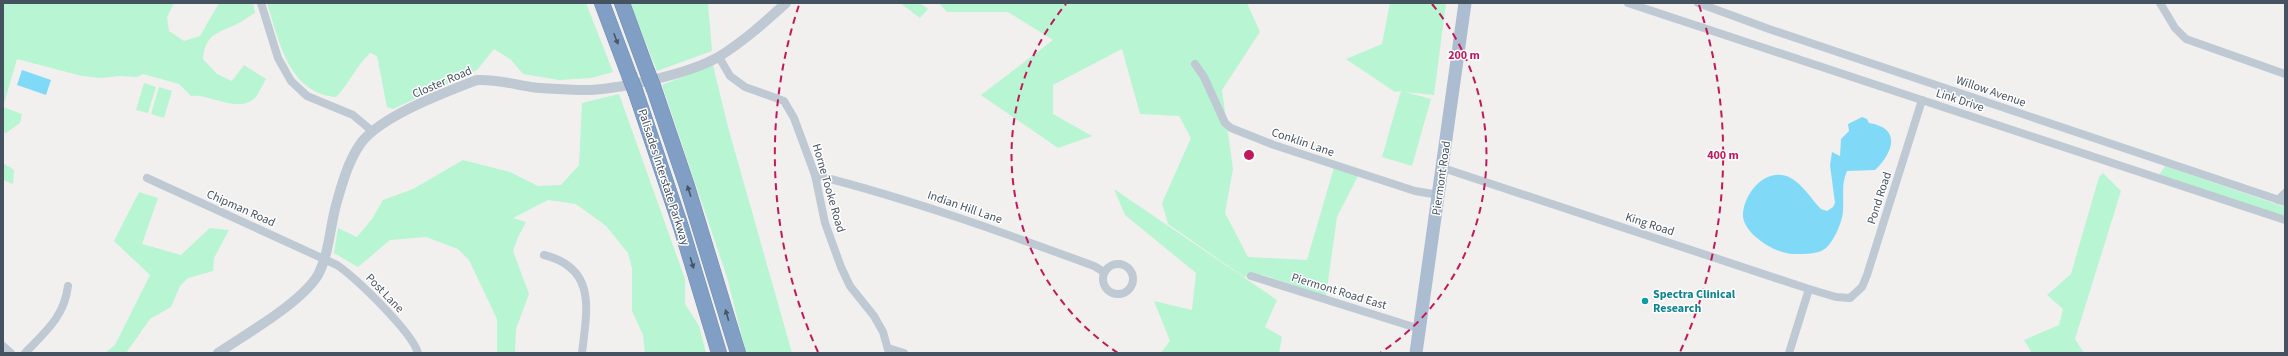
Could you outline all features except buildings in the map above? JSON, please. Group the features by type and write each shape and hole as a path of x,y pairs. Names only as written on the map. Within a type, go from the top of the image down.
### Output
{"highway":[{"name":"Palisades Interstate Parkway","path":"602,3 636,93 681,227 718,353"},
{"name":"Palisades Interstate Parkway","path":"622,3 654,89 705,242 738,353"}],"main road":[{"name":"Piermont Road","path":"1416,353 1465,3"}],"street":[{"path":"261,3 278,58 291,81 307,96 353,115 372,131"},
{"name":"Closter Road","path":"218,353 276,314 307,288 318,274 324,259 342,183 361,143 372,131 390,119 477,80 493,79 532,87 595,89 662,77 719,57 786,3"},
{"name":"Link Drive","path":"1628,3 2285,220"},
{"name":"Willow Avenue","path":"1698,3 1769,29 2282,201 2285,193"},
{"path":"2160,3 2175,28 2186,39 2285,74"},
{"name":"Horne Tooke Road","path":"719,57 730,76 745,87 784,101 794,118 815,175 826,223 840,267 850,286 874,316 883,332 888,351"},
{"name":"Conklin Lane","path":"1196,64 1204,77 1225,123 1231,128 1274,145 1408,189 1439,195"},
{"name":"Pond Road","path":"1850,298 1862,287 1867,275 1922,100"},
{"name":"King Road","path":"1443,168 1809,289 1836,297 1850,298"},
{"name":"Indian Hill Lane","path":"815,175 881,192 985,226 1094,266 1104,272"},
{"name":"Chipman Road","path":"147,178 324,259"},
{"path":"544,255 558,259 568,265 579,276 585,287 587,304 582,353"},
{"name":"Post Lane","path":"324,259 351,275 406,332 418,353"},
{"name":"Piermont Road East","path":"1251,276 1420,328"},
{"path":"25,353 58,317 66,302 68,286"},
{"path":"1789,353 1809,289"},
{"path":"3,346 11,353"},
{"path":"888,351 904,353"}],"green space":[{"path":"3,3 174,3 167,17 169,31 184,41 200,36 219,3 253,3 255,13 237,24 218,32 210,39 206,44 203,59 217,74 232,81 244,65 266,79 255,98 241,104 233,104 199,96 191,96 179,84 143,74 137,77 120,76 101,78 82,76 17,59 3,107"},
{"path":"267,3 586,3 613,72 591,78 559,80 523,74 511,60 494,49 477,70 393,109 387,107 377,56 370,53 336,97 320,93 307,86 296,75 281,48"},
{"path":"630,3 708,3 712,51 657,71"},
{"path":"900,3 920,3 928,9 920,18"},
{"path":"939,3 1247,3 1260,32 1222,90 1233,169 1225,213 1248,257 1307,260 1335,164 1360,172 1337,217 1326,296 1263,275 1244,277 1168,224 1162,203 1191,138 1179,116 1140,114 1122,49 1053,85 1053,114 1092,136 1058,148 981,95 1053,40 1008,12 947,12"},
{"path":"1390,3 1446,3 1434,95 1405,92 1431,99 1412,166 1382,157 1401,91 1395,92 1346,59 1382,44"},
{"path":"713,65 728,127 792,353 746,353 727,277 662,85"},
{"path":"144,83 156,87 148,113 136,110"},
{"path":"159,87 172,91 164,118 151,114"},
{"path":"619,94 685,279 685,304 699,326 706,353 645,353 643,335 632,311 632,268 628,253 606,226 576,204 548,200 513,218 526,222 513,251 529,294 516,329 515,353 497,353 497,319 469,260 458,249 426,237 390,240 358,267 334,253 338,228 357,237 372,219 383,200 413,189 463,160 510,172 538,186 561,185 579,165 582,103"},
{"path":"3,107 22,114 20,123 6,133 3,132"},
{"path":"3,163 14,170 13,184 3,180"},
{"path":"2165,166 2285,207 2285,219 2157,178"},
{"path":"2103,173 2121,191 2075,339 2084,353 2032,353 2024,340 2059,325 2063,309 2047,295 2071,274 2099,177"},
{"path":"1114,189 1277,300 1265,327 1282,337 1279,353 1161,353 1170,341 1154,301 1192,310 1196,273 1125,215"},
{"path":"139,192 158,198 142,244 181,255 210,228 229,230 214,258 213,271 188,278 180,286 171,307 150,319 126,353 105,353 115,345 150,275 114,241"}],"water":[{"path":"22,70 51,80 46,95 17,85"},
{"path":"1862,117 1867,119 1869,123 1886,130 1890,136 1890,149 1875,170 1847,171 1843,185 1843,215 1835,236 1829,245 1823,250 1815,253 1793,254 1786,253 1769,246 1753,235 1744,221 1743,213 1745,205 1752,190 1758,183 1772,175 1781,175 1794,180 1821,209 1827,211 1833,207 1835,203 1830,165 1832,152 1840,156 1841,139 1849,131 1848,124"}],"place":[{"name":"Spectra Clinical Research","path":"1645,301"}]}
